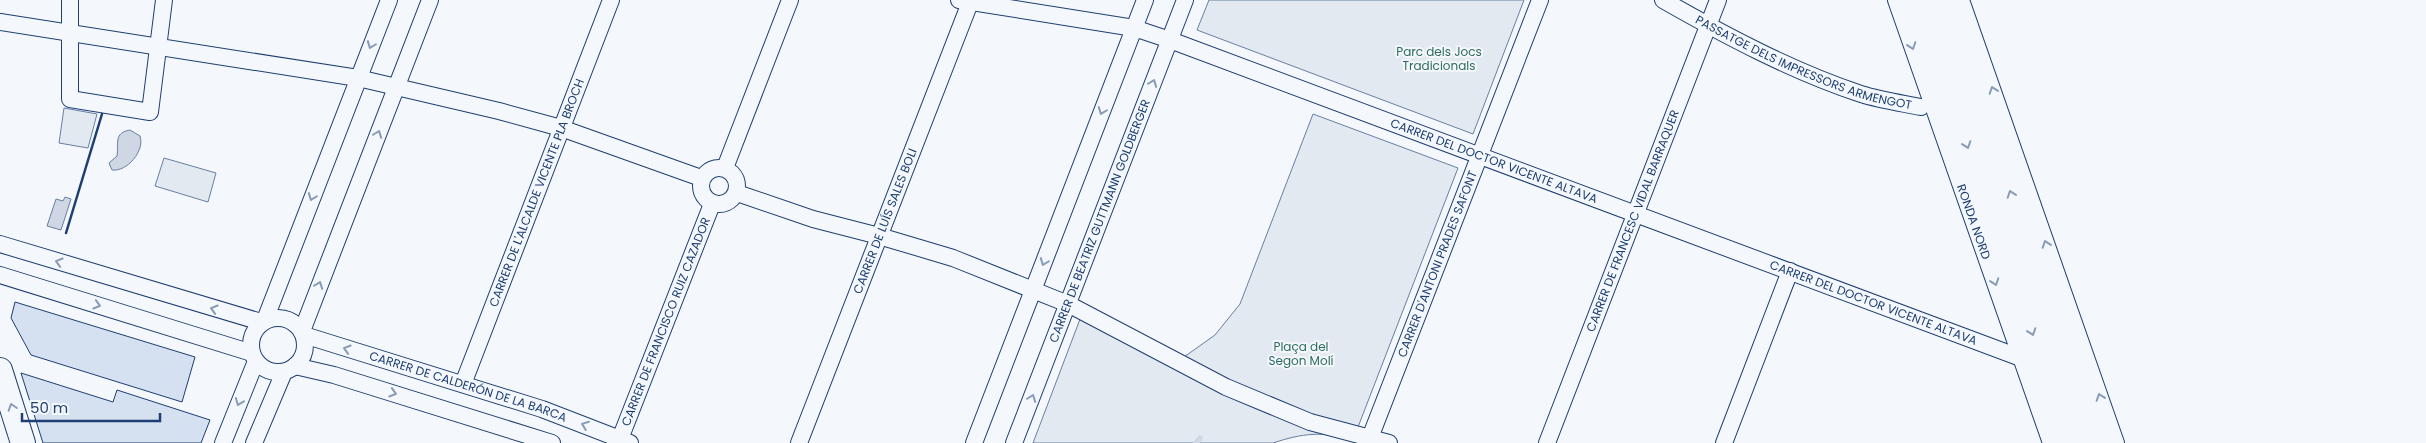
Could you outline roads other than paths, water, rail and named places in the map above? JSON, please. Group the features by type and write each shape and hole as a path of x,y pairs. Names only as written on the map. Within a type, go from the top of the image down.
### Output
{"main road":[{"name":"RONDA NORD","path":"1917,0 2071,443"},
{"path":"1943,0 2097,443"}],"street":[{"path":"70,0 70,99 150,112 164,0"},
{"path":"223,443 254,357 252,336 263,321 389,0"},
{"path":"254,443 289,369 305,352 303,333 430,0"},
{"name":"CARRER DE L'ALCALDE VICENTE PLA BROCH","path":"462,384 611,0"},
{"path":"725,168 790,0"},
{"path":"974,443 1145,0"},
{"name":"CARRER DE BEATRIZ GUTTMANN GOLDBERGER","path":"1014,443 1185,0"},
{"name":"CARRER D'ANTONI PRADES SAFONT","path":"1369,440 1540,0"},
{"name":"PASSATGE DELS IMPRESSORS ARMENGOT","path":"1663,0 1708,26 1798,70 1862,95 1921,107"},
{"name":"CARRER DE FRANCESC VIDAL BARRAQUER","path":"1547,443 1718,0"},
{"name":"RONDA NORD","path":"1896,0 2051,443"},
{"path":"1961,0 2116,443"},
{"name":"CARRER DEL DOCTOR VICENTE ALTAVA","path":"966,1 1134,28 1170,40 2022,358"},
{"name":"CARRER DE LUÍS SALES BOLI","path":"799,443 879,236 966,1"},
{"path":"0,22 358,78 396,86 561,128 701,178"},
{"path":"713,168 725,168 736,177 737,193 728,203 712,204 701,192 701,178 713,168"},
{"path":"737,193 813,219 953,258 1068,304 1226,387 1310,422 1369,440 1388,443"},
{"name":"CARRER DE FRANCISCO RUIZ CAZADOR","path":"625,441 712,204"},
{"path":"0,244 263,321 286,318 303,333"},
{"path":"1724,443 1790,271"},
{"path":"0,276 254,357 268,370 289,369 334,375 552,443"},
{"name":"CARRER DE CALDERÓN DE LA BARCA","path":"303,333 542,409 625,441"},
{"path":"0,370 23,443"}],"waterway":[{"path":"1196,443 1200,438"}],"park label":[{"name":"Parc dels Jocs Tradicionals","path":"1439,59"},
{"name":"Plaça del Segon Molí","path":"1301,354"}]}
